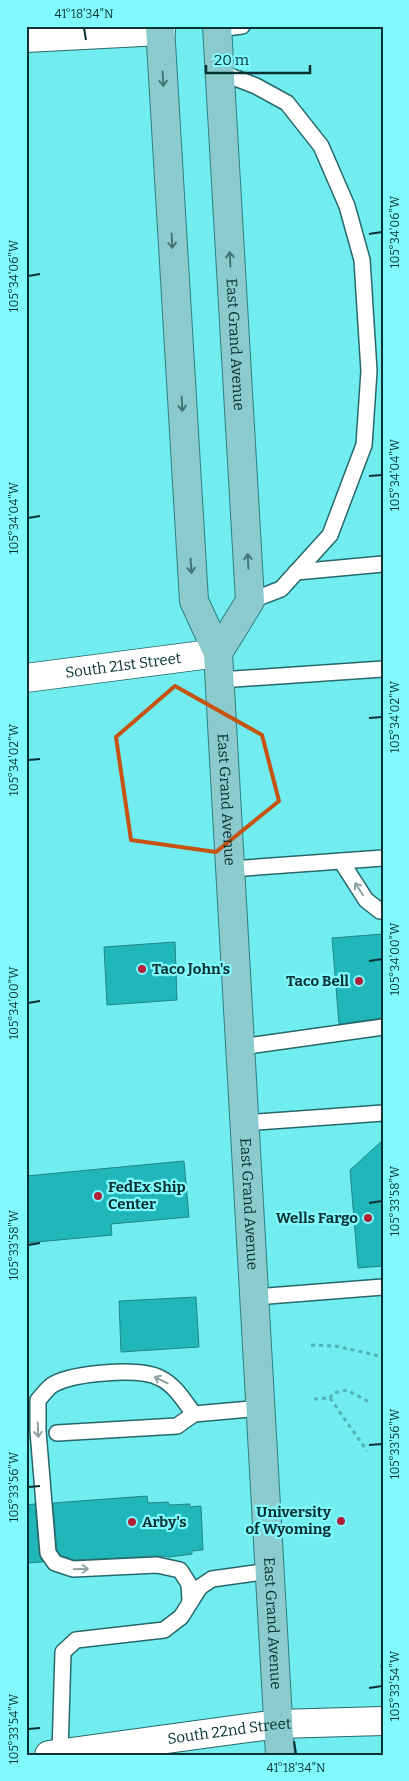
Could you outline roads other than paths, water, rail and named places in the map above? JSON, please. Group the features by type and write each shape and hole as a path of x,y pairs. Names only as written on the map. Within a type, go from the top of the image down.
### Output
{"main road":[{"name":"East Grand Avenue","path":"225,27 220,72 250,601"},
{"name":"East Grand Avenue","path":"160,28 194,601 218,653 220,680 280,1755"},
{"path":"218,653 250,601"}],"street":[{"path":"26,38 160,28"},
{"name":"South 21st Street","path":"26,678 218,653"},
{"name":"South 22nd Street","path":"53,1754 164,1747 278,1724 383,1721"}],"lane":[{"path":"220,72 256,86 287,103 321,146 347,206 362,260 369,371 364,445 330,535 281,589 250,601"},
{"path":"296,572 383,564"},
{"path":"220,680 383,669"},
{"path":"230,869 383,858"},
{"path":"341,861 366,900 380,911 383,911"},
{"path":"241,1047 383,1027"},
{"path":"245,1123 383,1113"},
{"path":"255,1297 383,1287"},
{"path":"190,1600 189,1584 180,1570 157,1565 73,1570 55,1563 48,1553 38,1431 38,1400 52,1385 73,1376 126,1372 159,1377 176,1389 194,1414"},
{"path":"57,1433 177,1426 194,1414 261,1408"},
{"path":"53,1754 63,1652 76,1640 164,1630 181,1617 200,1587 212,1580 270,1571"}],"place":[{"name":"Taco John's","path":"142,969"},
{"name":"Taco Bell","path":"359,981"},
{"name":"FedEx Ship Center","path":"98,1196"},
{"name":"Wells Fargo","path":"368,1218"},
{"name":"University of Wyoming","path":"341,1521"},
{"name":"Arby's","path":"132,1522"}]}
